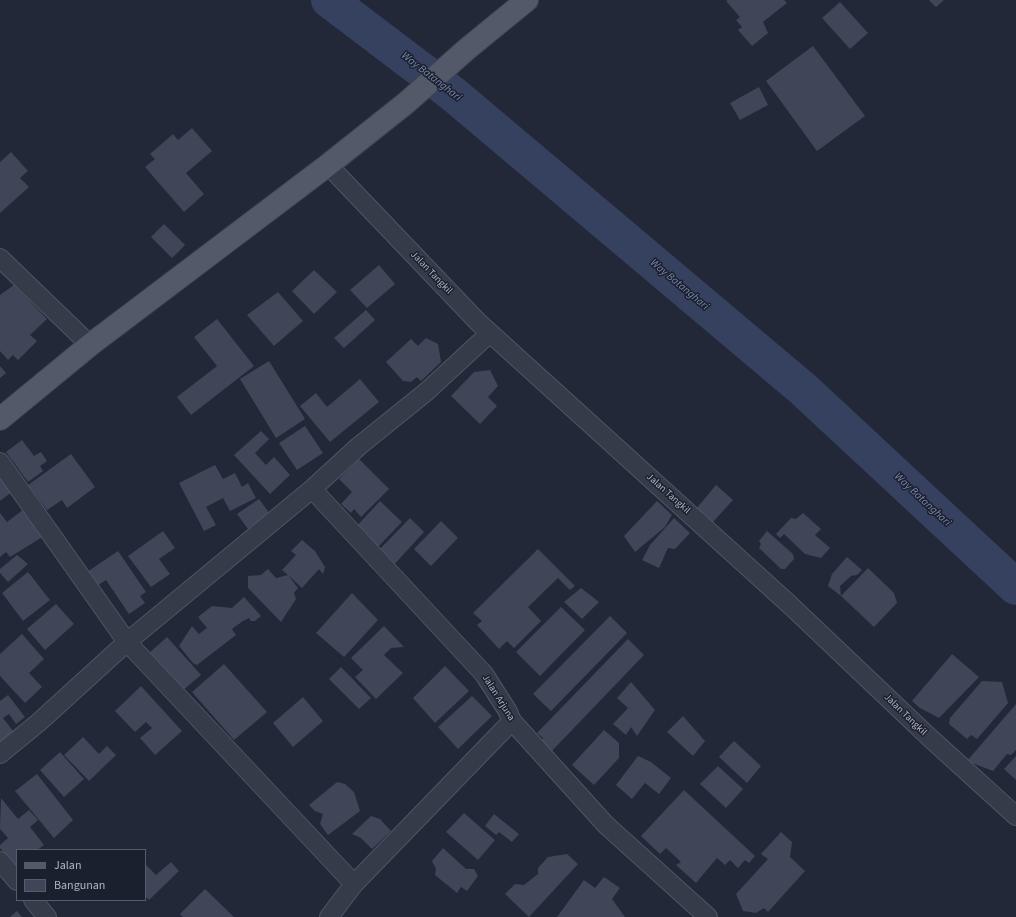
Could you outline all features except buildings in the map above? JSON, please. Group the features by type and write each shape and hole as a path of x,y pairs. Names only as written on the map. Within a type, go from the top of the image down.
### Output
{"main road":[{"path":"0,420 90,345 328,165 406,103 466,49 527,0"}],"street":[{"name":"Jalan Tangkil","path":"328,165 490,333 790,605 929,737 1016,816"},
{"path":"0,258 90,345"},
{"path":"0,754 38,723 127,642 312,489 359,446 426,392 490,333"},
{"path":"0,462 127,642 354,884"},
{"name":"Jalan Arjuna","path":"312,489 484,674 507,710 512,721 606,825 708,917"},
{"path":"329,917 354,884 512,721"},
{"path":"0,861 16,880"},
{"path":"34,901 47,917"}],"waterway":[{"name":"Way Batanghari","path":"329,0 453,94 803,389 1016,587"}]}
